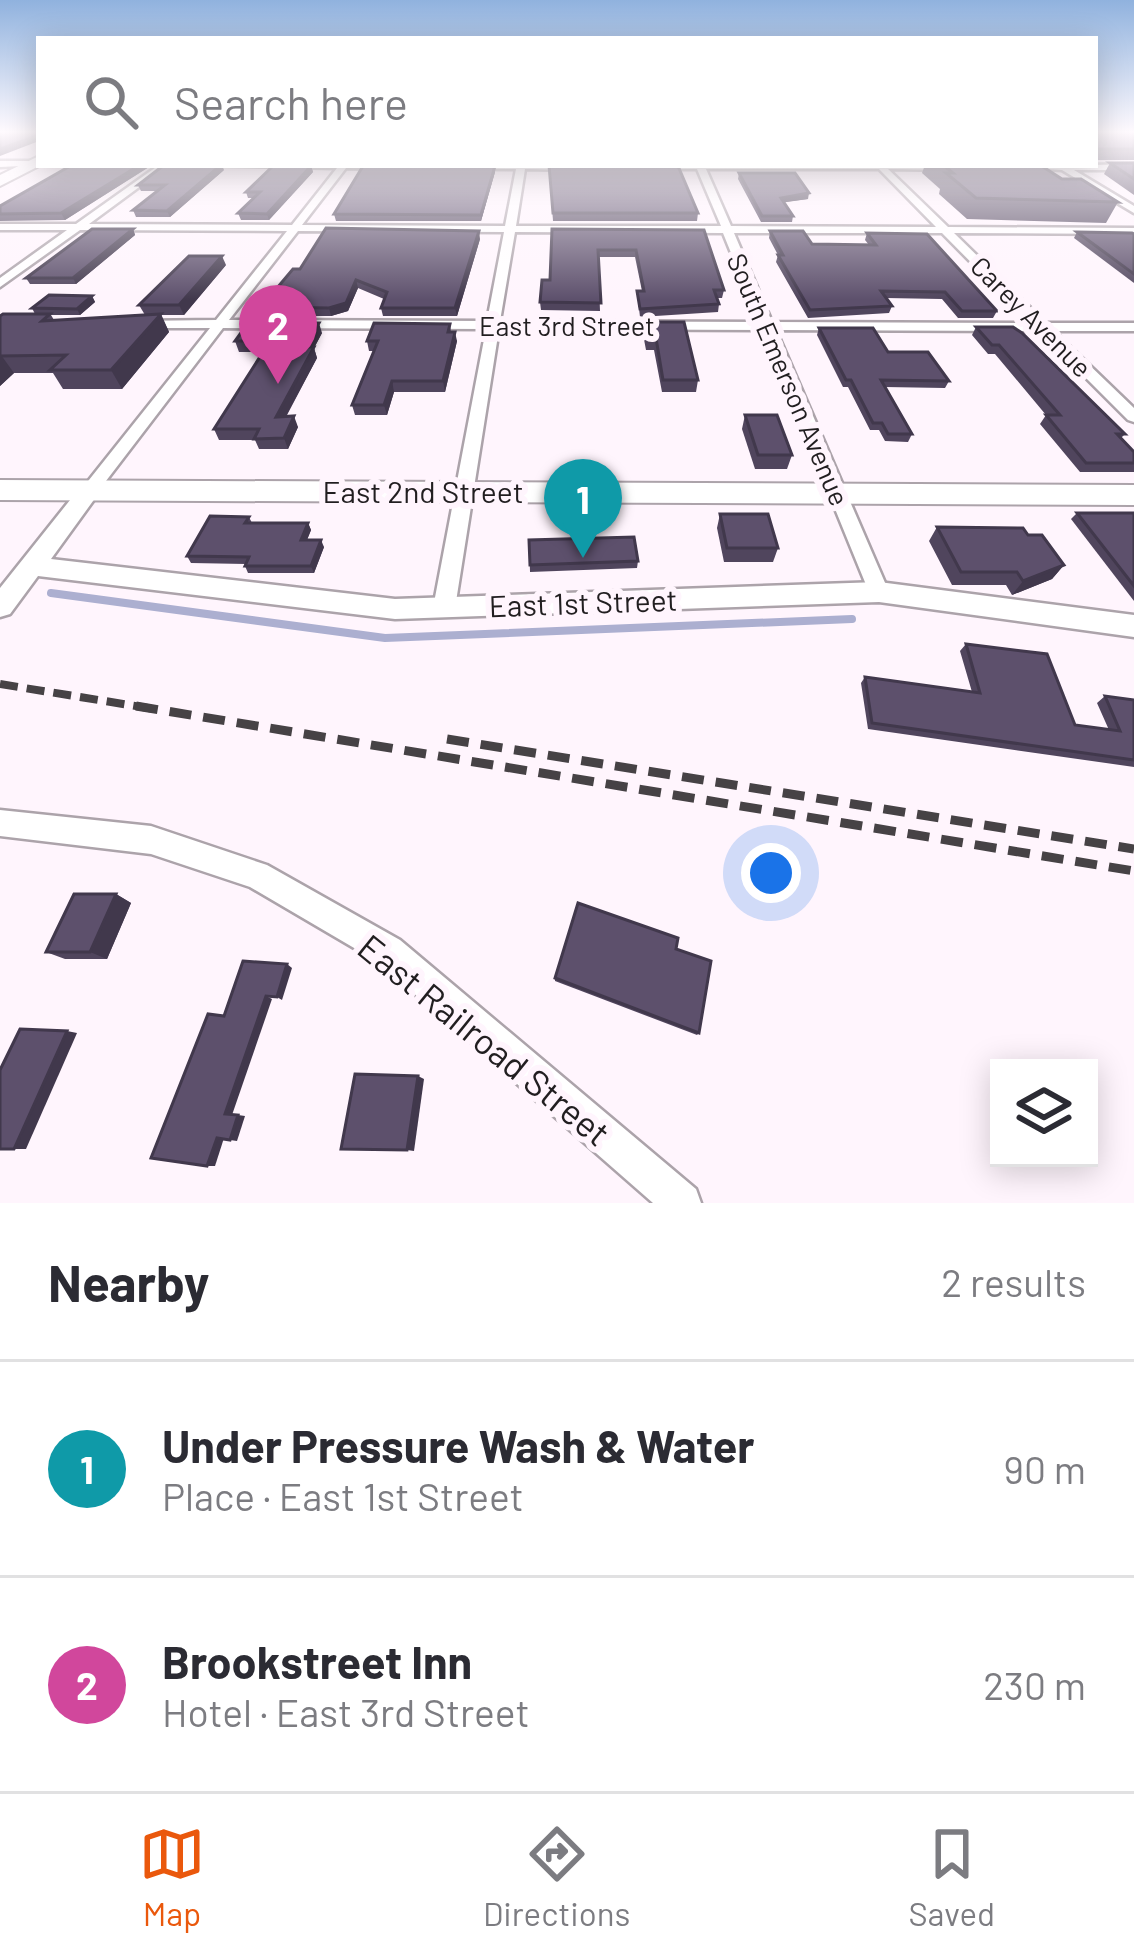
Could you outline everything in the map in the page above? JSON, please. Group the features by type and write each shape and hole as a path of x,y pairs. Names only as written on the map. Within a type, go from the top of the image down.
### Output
{"main road":[{"name":"East 2nd Street","path":"0,490 1134,495"}],"street":[{"path":"0,283 134,187"},
{"path":"0,607 327,187"},
{"path":"444,608 517,187"},
{"name":"South Emerson Avenue","path":"709,187 879,592"},
{"name":"Carey Avenue","path":"902,187 1134,417"},
{"path":"1096,187 1134,210"},
{"path":"0,227 1134,230"},
{"name":"East 3rd Street","path":"128,323 1134,327"},
{"name":"East 1st Street","path":"32,566 395,609 879,592 1134,626"},
{"name":"East Railroad Street","path":"0,823 151,840 257,874 389,951 672,1200"}],"building":[{"path":"33,187 104,187 61,213 0,214 0,206"},
{"path":"162,187 195,187 167,211 133,210"},
{"path":"251,187 292,187 267,214 238,213 260,192 246,192"},
{"path":"350,187 489,187 481,215 334,214"},
{"path":"551,187 687,187 698,213 553,213"},
{"path":"747,187 805,187 809,193 781,198 793,216 762,216"},
{"path":"963,187 1094,187 1118,202 976,198"},
{"path":"326,228 479,231 455,308 381,308 387,292 356,280 346,303 329,308 261,307 293,269 300,269"},
{"path":"92,229 133,229 73,278 26,278"},
{"path":"552,229 704,230 724,290 714,290 719,304 640,309 637,291 644,291 636,250 598,250 601,303 540,302 542,280 550,280"},
{"path":"770,231 803,231 812,244 876,245 867,233 927,234 997,311 962,311 945,292 881,291 892,306 810,310 778,255 783,255"},
{"path":"1077,232 1134,234 1134,274"},
{"path":"189,256 222,256 179,305 139,305"},
{"path":"49,295 92,296 77,309 32,308"},
{"path":"3,314 50,314 42,321 161,314 111,370 50,370 66,355 0,356"},
{"path":"644,322 684,322 698,380 663,380 656,338 647,338"},
{"path":"248,323 319,323 305,347 314,347 276,417 294,416 284,438 254,439 259,429 214,429 270,341 235,341"},
{"path":"374,323 450,324 448,332 455,332 443,381 392,381 384,405 352,405 378,341 367,341"},
{"path":"976,327 1013,327 1022,333 1125,434 1117,434 1134,452 1134,463 1086,463 1046,415 1060,415 999,345 992,345"},
{"path":"819,328 873,328 888,352 928,352 949,381 881,380 912,434 888,434 882,423 873,423"},
{"path":"745,415 777,415 792,455 758,455"},
{"path":"1077,513 1134,513 1134,586"},
{"path":"720,514 768,514 778,548 727,548"},
{"path":"210,516 249,517 245,523 308,523 301,540 321,540 311,566 245,566 249,557 187,556"},
{"path":"937,527 1023,528 1028,535 1042,535 1064,565 1023,581 1017,572 961,572"},
{"path":"634,537 638,561 530,565 529,540"},
{"path":"966,644 1047,654 1075,725 1120,731 1105,696 1134,700 1134,760 872,723 865,677 980,693"},
{"path":"74,894 116,894 90,952 46,952"},
{"path":"578,903 678,938 676,949 711,961 699,1033 555,978"},
{"path":"243,961 287,964 277,997 266,996 225,1114 238,1115 230,1140 217,1138 207,1166 151,1158 208,1014 224,1016"},
{"path":"20,1029 67,1031 14,1149 0,1149 0,1070"},
{"path":"355,1074 418,1076 407,1150 341,1149"}],"waterway":[{"path":"51,593 385,638 852,619"}],"railway":[{"path":"0,684 154,709"},
{"path":"136,706 1134,871"},
{"path":"447,739 1134,849"}],"place":[{"name":"Brookstreet Inn","path":"278,384"},
{"name":"Under Pressure Wash & Water","path":"583,558"}]}
